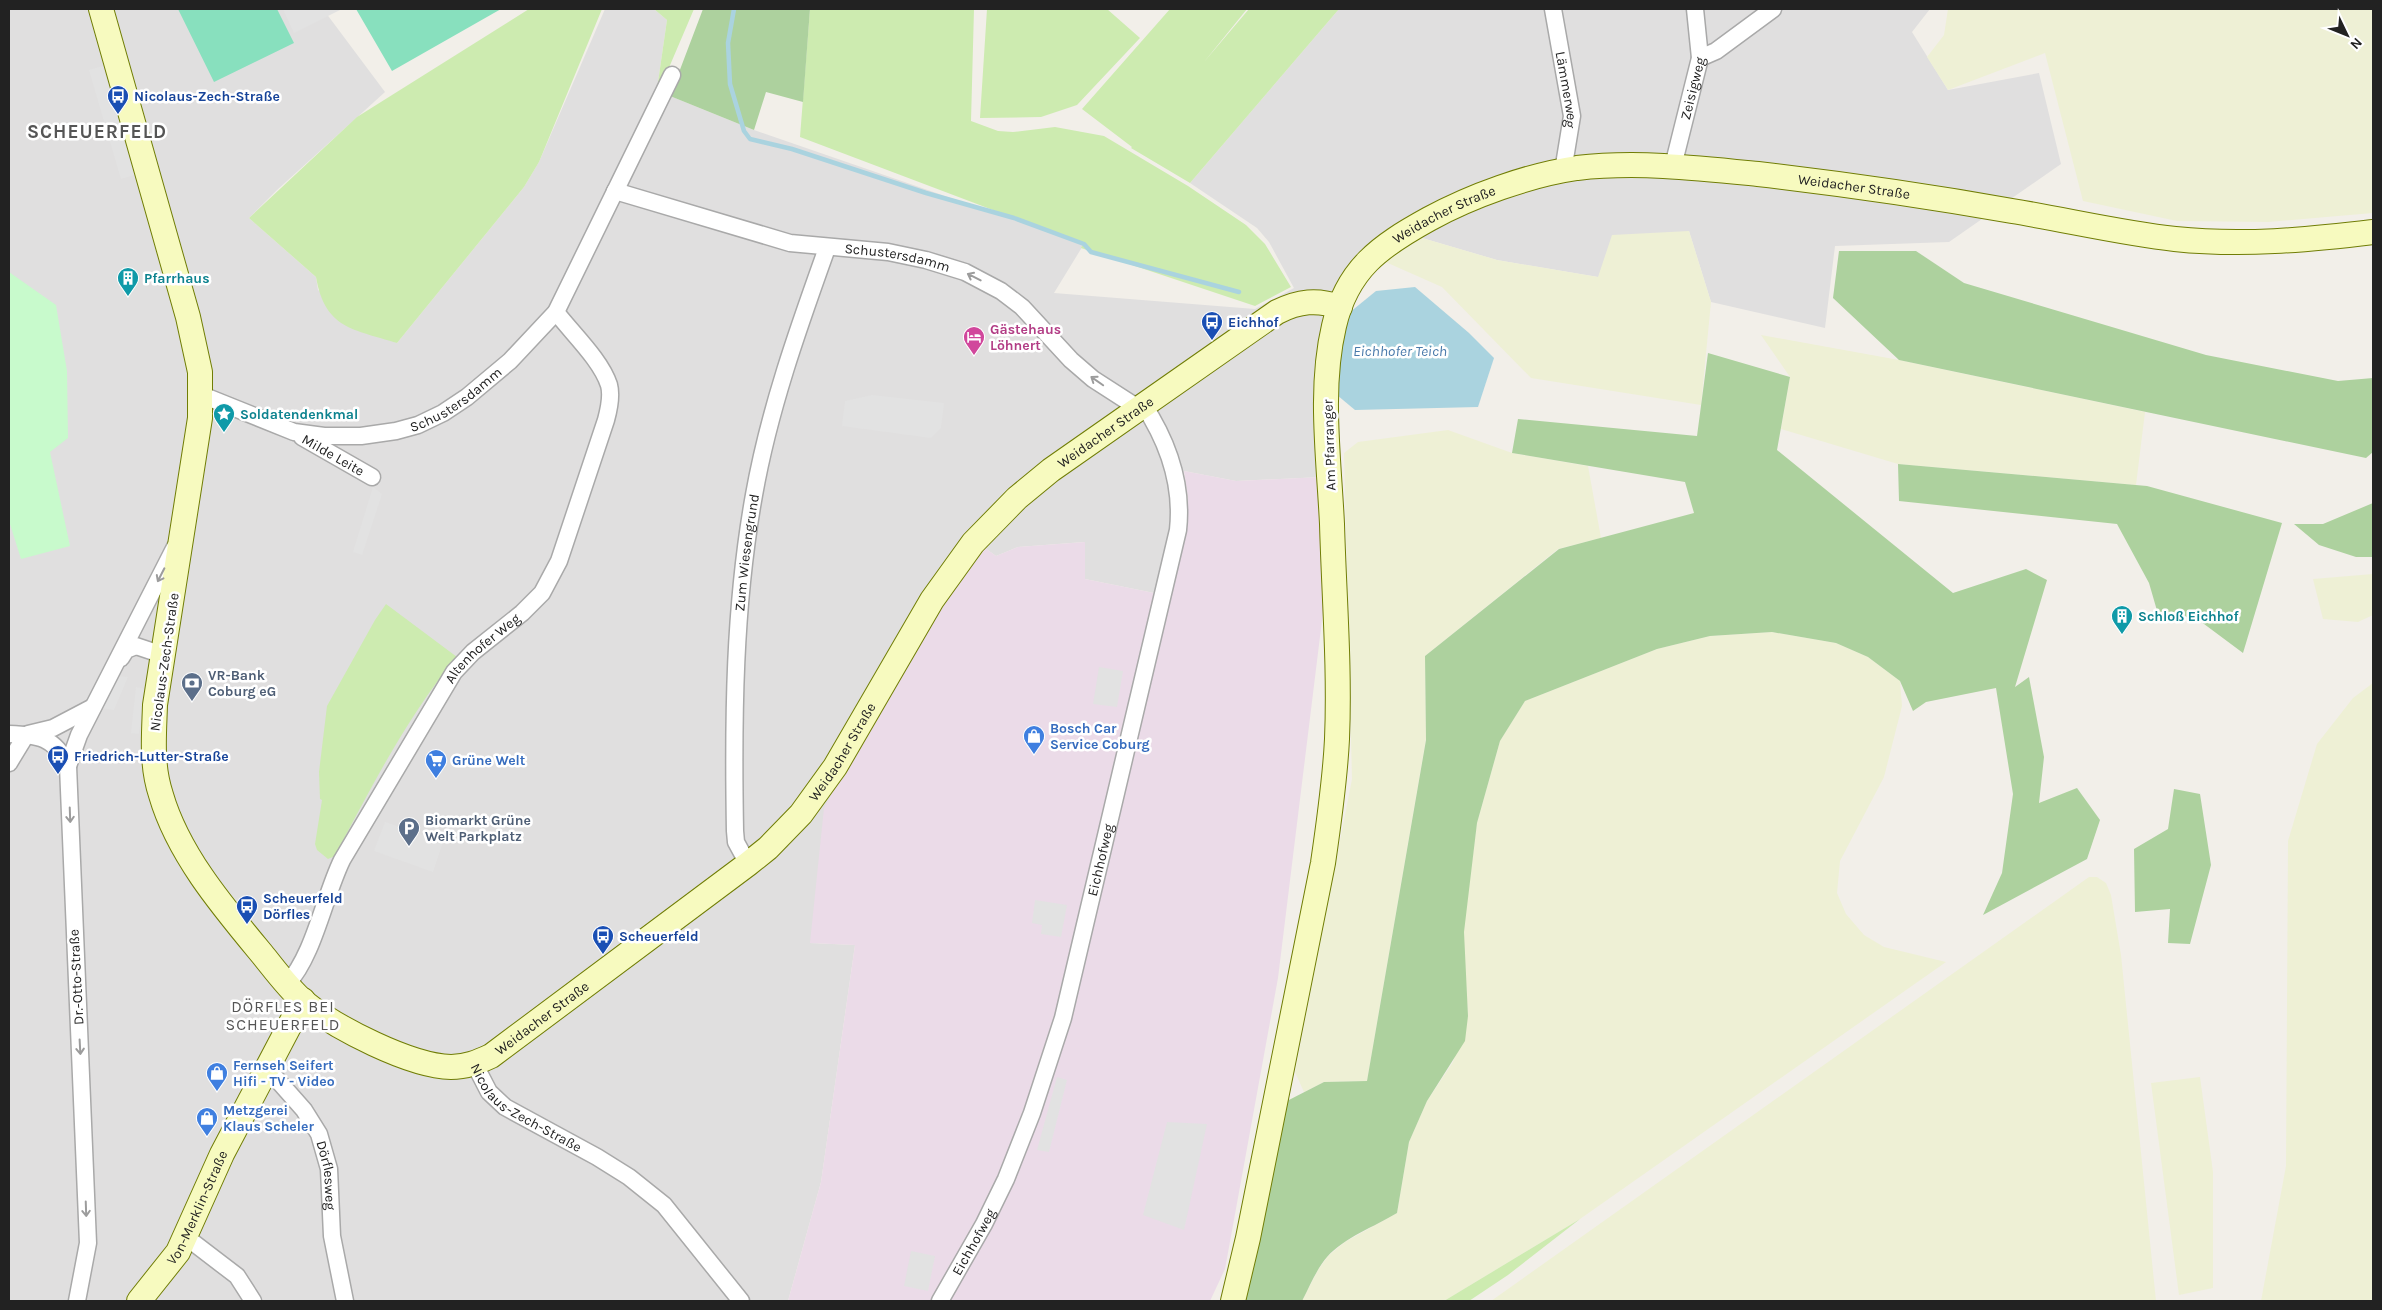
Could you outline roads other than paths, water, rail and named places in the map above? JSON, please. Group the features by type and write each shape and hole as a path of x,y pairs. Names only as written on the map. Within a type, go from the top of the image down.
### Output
{"street":[{"name":"Nicolaus-Zech-Straße","path":"101,9 188,316 200,372 202,395 192,481 182,531 155,705 153,748 156,775 169,817 180,840 203,876 295,992 318,1013 367,1040 407,1057 429,1064 452,1067 474,1064 488,1092 505,1107 597,1157 629,1177 664,1205 741,1301"},
{"name":"Lämmerweg","path":"1553,9 1572,116 1562,171"},
{"name":"Zeisigweg","path":"1673,166 1700,58 1695,9"},
{"path":"1700,58 1716,52 1773,9"},
{"name":"Schustersdamm","path":"202,395 294,432 324,436 361,436 396,431 418,425 443,413 467,397 510,361 556,312 672,75"},
{"name":"Weidacher Straße","path":"474,1064 491,1056 768,848 815,797 932,600 973,543 1017,498 1051,470 1140,406 1277,312 1293,304 1312,301 1340,307 1348,286 1362,266 1377,252 1407,231 1441,212 1516,184 1562,171 1607,166 1673,166 1833,183 1920,195 2124,232 2208,242 2260,244 2373,232"},
{"name":"Schustersdamm","path":"615,191 790,242 827,248 888,252 926,260 965,272 1008,296 1022,307 1071,360 1086,372 1140,406"},
{"name":"Zum Wiesengrund","path":"748,864 736,842 735,831 734,679 742,573 762,458 795,340 827,248"},
{"name":"Am Pfarranger","path":"1233,1301 1248,1238 1323,863 1332,801 1337,711 1327,405 1329,350 1340,307"},
{"name":"Altenhofer Weg","path":"295,992 296,973 306,953 331,884 342,860 435,701 454,672 473,652 542,593 559,561 606,420 610,396 609,385 600,366 556,312"},
{"name":"Eichhofweg","path":"940,1301 984,1224 1009,1172 1032,1113 1058,1035 1086,925 1178,530 1178,483 1168,449 1157,425 1140,406"},
{"name":"Milde Leite","path":"294,432 372,477"},
{"name":"Dr.-Otto-Straße","path":"77,1301 88,1242 68,766 79,735 182,531"},
{"name":"Dr.-Otto-Straße","path":"116,663 126,650 134,647 163,655"},
{"path":"9,763 26,735 53,728 93,707"},
{"path":"9,734 26,735 48,740 62,752 68,766"},
{"name":"Von-Merklin-Straße","path":"139,1301 157,1281 186,1237 222,1154 266,1067 295,992"},
{"name":"Dörflesweg","path":"266,1067 304,1110 319,1134 329,1169 332,1236 345,1301"},
{"path":"186,1237 236,1276 253,1301"}],"water":[{"name":"Eichhofer Teich","path":"1415,287 1469,333 1494,358 1478,407 1355,410 1337,395 1338,366 1349,313 1376,291"}],"waterway":[{"path":"734,9 728,43 730,84 744,131 750,139 792,149 926,193 1014,218 1084,244 1091,252 1239,292"}],"place":[{"name":"Nicolaus-Zech-Straße","path":"118,115"},
{"name":"Pfarrhaus","path":"128,297"},
{"name":"Eichhof","path":"1212,341"},
{"name":"Gästehaus Löhnert","path":"974,356"},
{"name":"Soldatendenkmal","path":"224,433"},
{"name":"Schloß Eichhof","path":"2122,635"},
{"name":"VR-Bank Coburg eG","path":"192,702"},
{"name":"Bosch Car Service Coburg","path":"1034,755"},
{"name":"Friedrich-Lutter-Straße","path":"58,775"},
{"name":"Grüne Welt","path":"436,779"},
{"name":"Biomarkt Grüne Welt Parkplatz","path":"409,847"},
{"name":"Scheuerfeld Dörfles","path":"247,925"},
{"name":"Scheuerfeld","path":"603,955"},
{"name":"Fernseh Seifert Hifi - TV - Video","path":"217,1092"},
{"name":"Metzgerei Klaus Scheler","path":"207,1137"}],"district":[{"name":"SCHEUERFELD","path":"97,131"},
{"name":"DÖRFLES BEI SCHEUERFELD","path":"283,1015"}]}
